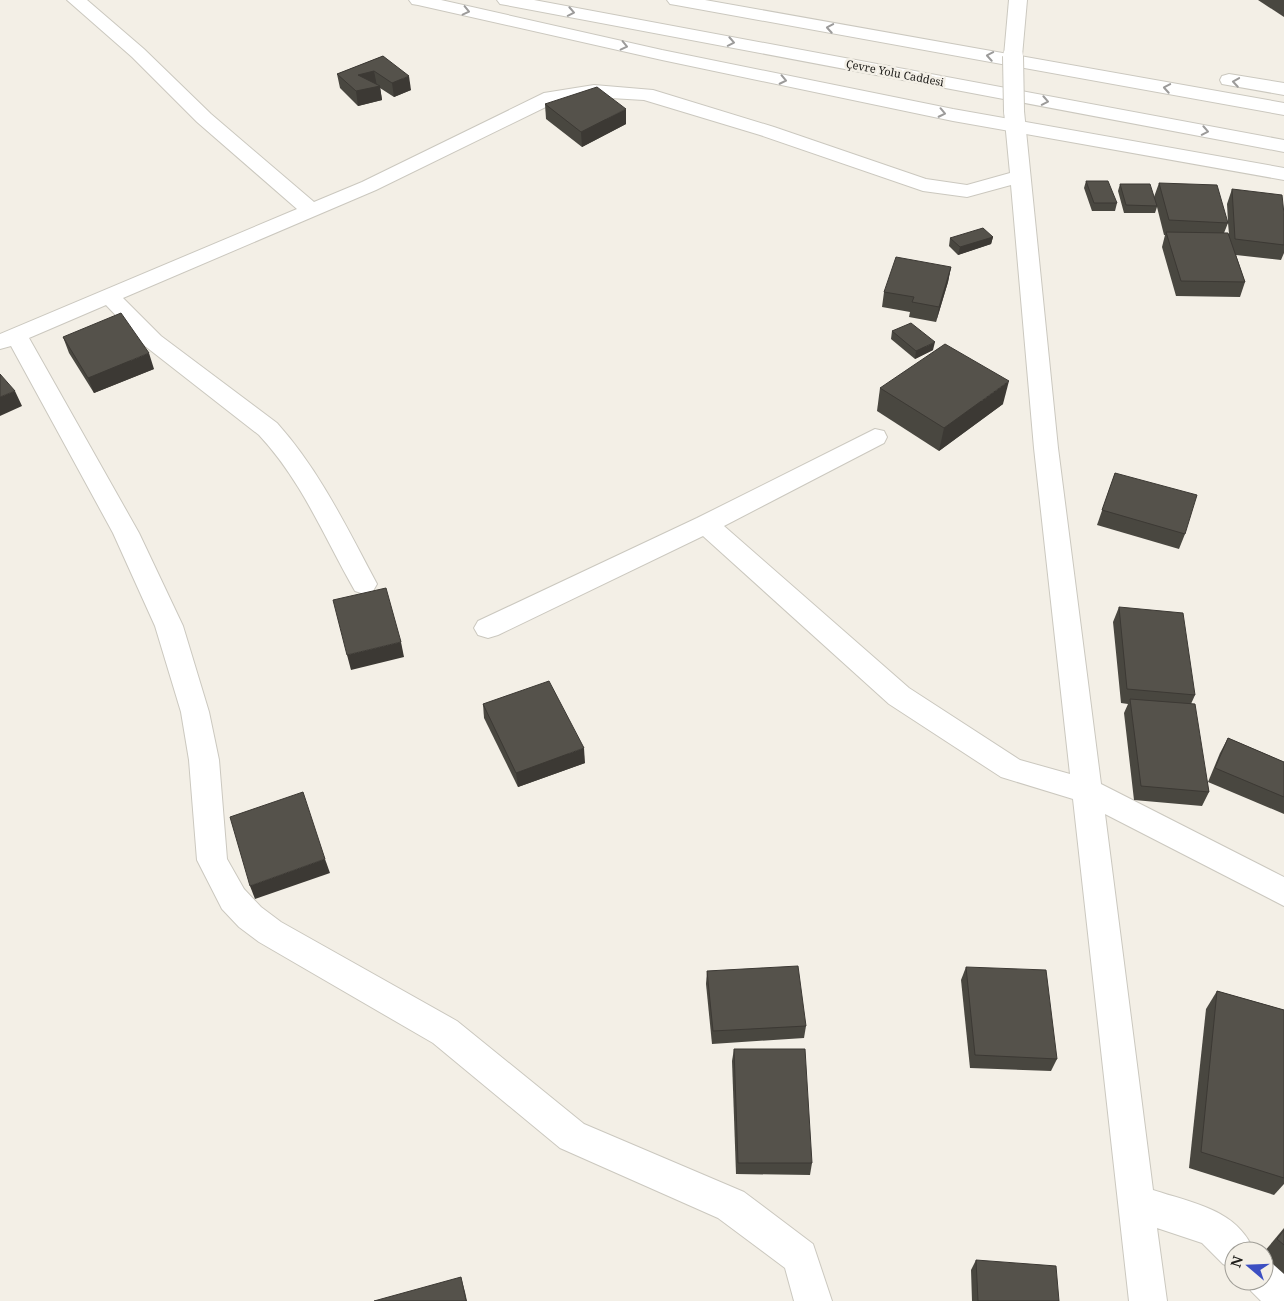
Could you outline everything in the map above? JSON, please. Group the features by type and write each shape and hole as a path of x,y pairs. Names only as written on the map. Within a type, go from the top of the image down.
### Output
{"main road":[{"path":"76,0 138,53 204,118 311,210"},
{"path":"418,0 662,55 953,115 1014,119 1284,174"},
{"name":"Çevre Yolu Caddesi","path":"506,0 1284,146"},
{"path":"676,0 1284,109"},
{"path":"775,0 1013,51 1178,72"},
{"path":"1018,0 1013,51 1014,119 1046,448 1148,1301"},
{"path":"1207,77 1284,89"},
{"path":"814,1301 800,1257 731,1204 572,1136 445,1032 319,962 270,932 250,917 233,899 212,860 210,808 204,760 194,712 169,626 126,533 8,339 369,186 551,97 594,91 646,94 766,131 923,185 967,191 1019,177"},
{"path":"108,296 153,341 268,429 284,445 315,488 328,518 364,584"},
{"path":"488,628 706,524 875,437"},
{"path":"706,524 899,696 1012,769 1086,790 1284,892"},
{"path":"1136,1203 1213,1228 1226,1241"},
{"path":"1274,1288 1284,1297"}],"building":[{"path":"383,56 409,76 392,83 374,71 358,75 380,86 356,91 337,74"},
{"path":"597,87 626,109 581,132 545,104"},
{"path":"1086,181 1108,181 1117,203 1094,203"},
{"path":"1159,183 1217,185 1228,223 1169,220"},
{"path":"1120,184 1150,184 1157,206 1126,205"},
{"path":"1232,189 1282,195 1284,245 1235,239"},
{"path":"983,228 993,237 960,247 950,238"},
{"path":"1166,232 1228,233 1245,282 1181,281"},
{"path":"896,257 951,267 939,307 912,302 914,297 884,292"},
{"path":"121,313 149,353 88,378 63,337"},
{"path":"911,323 935,342 916,351 892,331"},
{"path":"945,344 1009,381 944,428 880,388"},
{"path":"0,374 15,391 0,397"},
{"path":"1115,473 1197,495 1185,534 1102,510"},
{"path":"386,588 401,642 347,655 333,600"},
{"path":"1119,607 1183,613 1195,695 1127,689"},
{"path":"549,681 584,748 516,773 483,704"},
{"path":"1130,699 1195,704 1209,792 1141,786"},
{"path":"1228,738 1284,762 1284,797 1215,768"},
{"path":"303,792 325,859 250,886 230,817"},
{"path":"798,966 806,1026 713,1031 707,971"},
{"path":"966,967 1046,970 1057,1059 975,1055"},
{"path":"1217,991 1284,1010 1284,1178 1201,1152"},
{"path":"734,1049 805,1049 812,1163 738,1163"},
{"path":"1284,1230 1284,1245 1277,1239"},
{"path":"976,1260 1056,1266 1059,1301 978,1301"},
{"path":"461,1277 466,1301 374,1301"}]}
